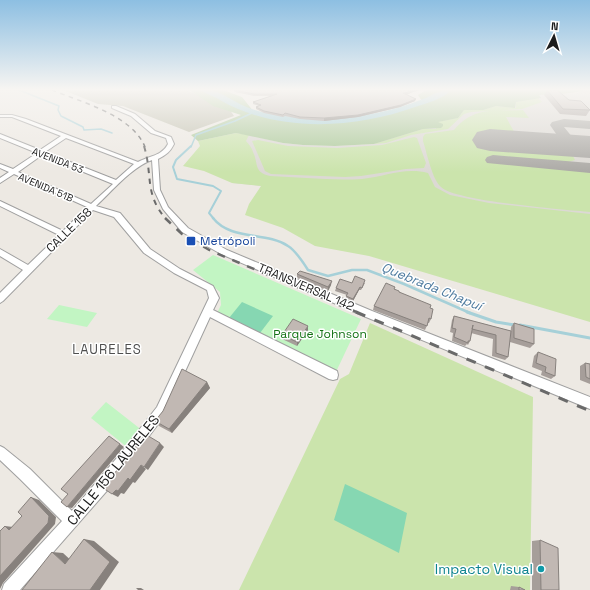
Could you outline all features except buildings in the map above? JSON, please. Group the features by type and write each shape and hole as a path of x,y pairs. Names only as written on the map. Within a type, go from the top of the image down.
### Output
{"street":[{"path":"16,118 66,135 139,164 155,158 170,148 171,144 168,137 153,132 136,118"},
{"path":"0,180 66,135"},
{"name":"AVENIDA 53","path":"0,136 117,183"},
{"name":"TRANSVERSAL 142","path":"155,158 157,190 165,208 185,230 192,234 224,252 369,314 590,403"},
{"name":"CALLE 158","path":"0,299 63,234 139,164"},
{"name":"AVENIDA 51B","path":"0,166 92,207 116,215 147,251 177,271 210,288 213,293"},
{"path":"0,202 63,234"},
{"path":"0,252 29,270"},
{"name":"CALLE 156 LAURELES","path":"10,590 72,521 131,450 161,410 209,312 214,298 213,293"},
{"path":"209,312 333,375"},
{"path":"0,452 25,474 72,521"}],"shaded area":[{"path":"152,118 230,118 189,132"},
{"path":"444,118 590,118 590,218 232,183 242,163 235,146 249,135 283,143 303,145 335,146 374,144"}],"green space":[{"path":"235,118 281,118 321,122 362,118 458,118 438,122 443,124 441,128 423,129 374,144 335,146 303,145 283,143 236,133 198,141 191,135"},
{"path":"460,118 448,129 411,135 386,143 374,144 423,129 436,129 437,122"},
{"path":"468,118 506,118 517,137 477,134 482,144 563,150 572,154 575,160 568,162 492,157 493,162 590,171 590,212 487,201 466,197 450,192 441,187 432,172 423,137 425,134 454,130 461,122"},
{"path":"236,133 249,135 246,141 255,156 257,167 261,172 270,176 362,179 403,172 419,171 428,173 435,187 450,195 489,203 590,214 590,322 369,256 315,246 283,228 245,215 249,204 261,186 232,183 204,171 183,166 200,146 198,141"},
{"path":"414,137 417,138 426,163 424,168 345,177 271,174 265,171 252,141 258,140 288,146 337,148 382,145"},
{"name":"Parque Johnson","path":"213,255 361,319 335,374 216,315 221,305 220,292 193,270"},
{"path":"242,302 273,316 260,333 229,318"},
{"path":"59,305 97,313 87,327 47,319"},
{"path":"370,323 533,397 530,590 239,590 340,379 349,374"},
{"path":"106,402 143,431 128,448 91,418"},
{"path":"345,484 407,513 399,553 334,520"}],"waterway":[{"path":"64,118 83,127 84,130 101,129 112,133"},
{"name":"Quebrada Chapuí","path":"191,147 196,135 242,118"},
{"path":"279,118 294,120 321,121 365,118"},
{"name":"Quebrada Chapuí","path":"191,146 176,160 173,167 177,179 213,186 221,191 209,213 214,219"},
{"name":"Quebrada Chapuí","path":"214,219 220,225 229,230 279,241 291,248 302,260 308,270 328,276 352,270 367,270 404,284 470,313"},
{"name":"Quebrada Chapuí","path":"467,312 496,322 515,325"},
{"name":"Quebrada Chapuí","path":"520,325 590,338"}],"taxiway":[{"path":"587,147 568,141 557,125 564,123 590,125"},
{"path":"493,160 590,168"}],"runway":[{"path":"490,140 590,147"}],"railway":[{"path":"117,118 129,126 145,147"},
{"path":"144,146 147,156 152,193 159,210 166,219"},
{"path":"166,219 182,234 211,251 359,313"},
{"path":"356,312 590,411"}],"place":[{"name":"Metrópoli","path":"191,241"},
{"name":"Impacto Visual","path":"541,569"}],"district":[{"name":"LAURELES","path":"107,349"}]}
